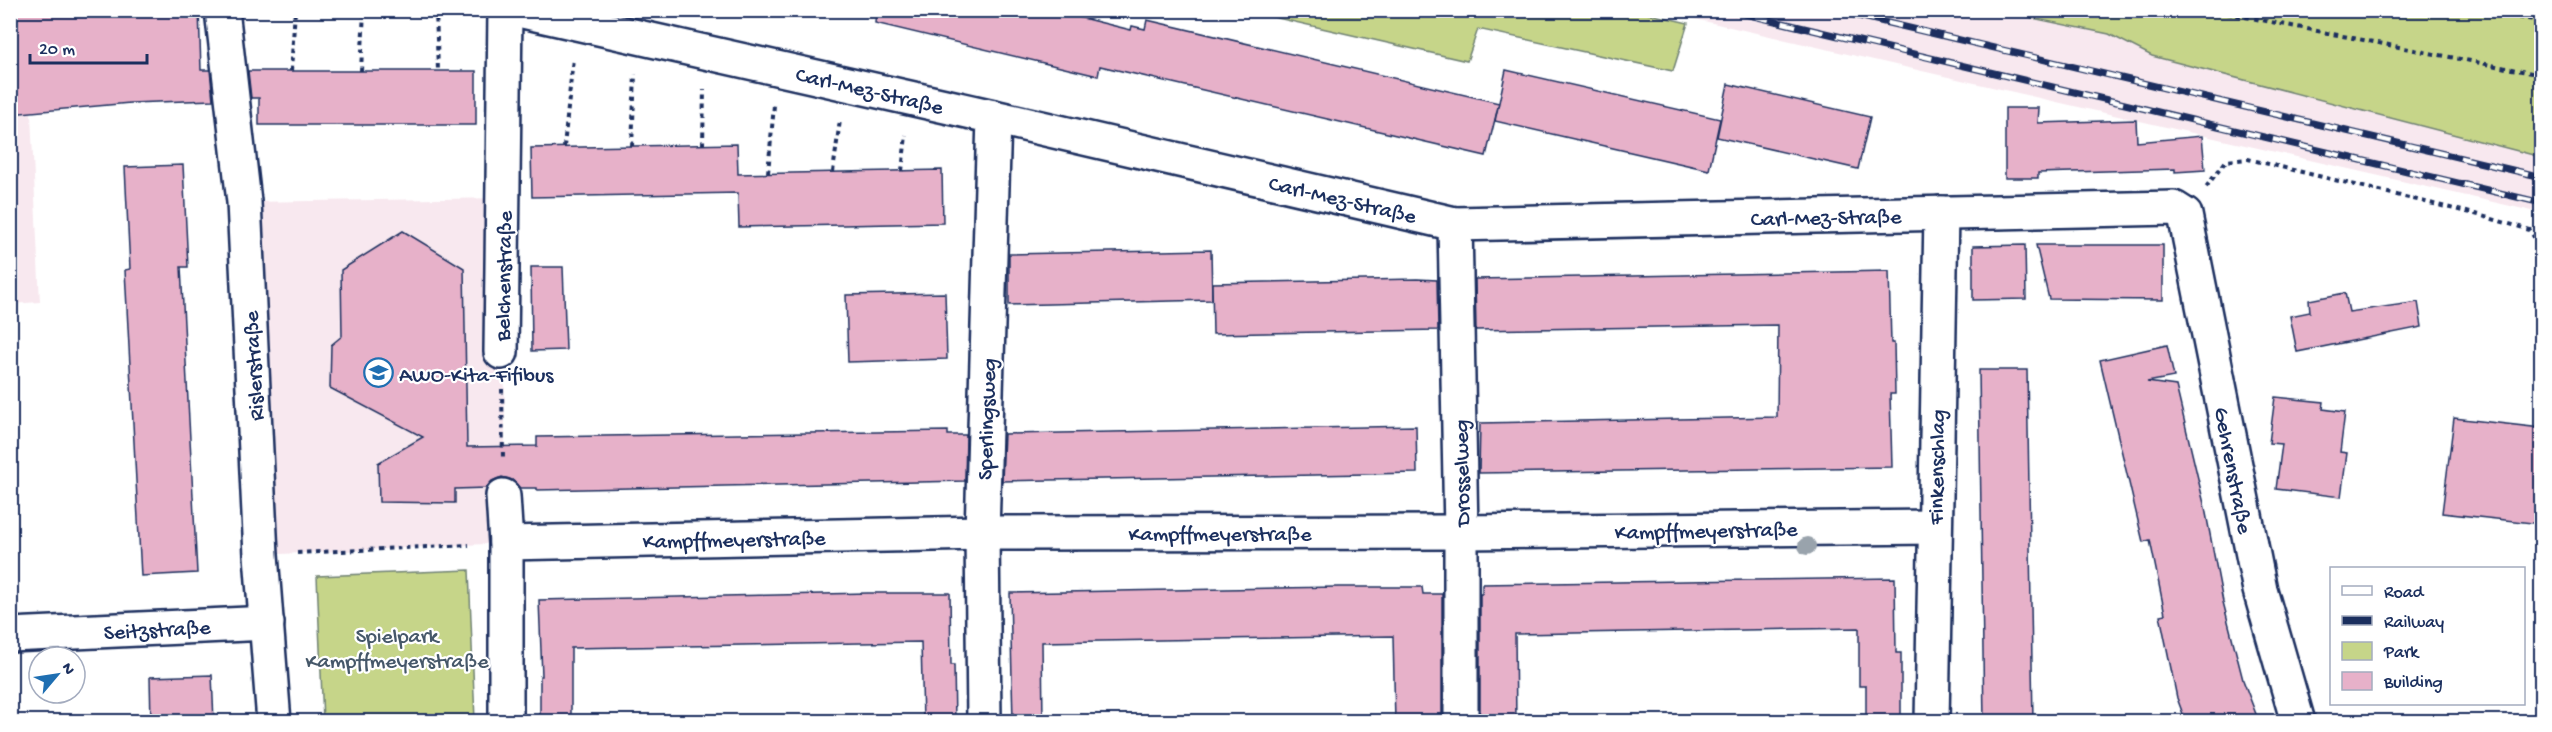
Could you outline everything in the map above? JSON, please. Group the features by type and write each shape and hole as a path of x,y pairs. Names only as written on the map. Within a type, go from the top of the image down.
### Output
{"street":[{"name":"Rislerstraße","path":"222,10 244,202 261,555 274,722"},
{"name":"Belchenstraße","path":"501,352 505,10"},
{"name":"Carl-Mez-Straße","path":"518,10 1455,224 2148,208 2174,208 2185,215"},
{"name":"Sperlingsweg","path":"984,722 982,533 994,117"},
{"name":"Finkenschlag","path":"1932,722 1941,213"},
{"name":"Gehrenstraße","path":"2185,215 2260,590 2298,722"},
{"name":"Drosselweg","path":"1455,224 1461,532 1461,722"},
{"path":"503,496 506,543 506,722"},
{"name":"Kampffmeyerstraße","path":"506,543 982,533 1461,532 1934,527"},
{"name":"Seitzstraße","path":"10,635 267,623"}],"path":[{"path":"291,71 295,10"},
{"path":"361,71 364,10"},
{"path":"436,10 438,71"},
{"path":"2210,10 2541,75"},
{"path":"2465,10 2541,21"},
{"path":"564,147 576,23"},
{"path":"632,146 636,37"},
{"path":"703,145 705,53"},
{"path":"768,173 777,69"},
{"path":"833,172 846,84"},
{"path":"2185,215 2226,161 2248,159 2475,214 2530,230 2541,252"},
{"name":"Belchenstraße","path":"501,352 503,496"},
{"path":"261,555 506,543"}],"shaded area":[{"path":"1999,10 2109,34 2152,56 2541,157 2541,213 1660,11"},
{"path":"11,11 26,11 40,302 11,304"},
{"name":"AWO-Kita-Fifibus","path":"503,198 506,543 261,555 244,202"}],"green space":[{"path":"1633,10 1688,23 1673,71 1478,29 1467,61 1246,11"},
{"path":"2533,10 2541,12 2541,157 2152,56 2109,34 1999,11"},
{"name":"Spielpark Kampffmeyerstraße","path":"469,570 475,721 323,721 317,576"}],"building":[{"path":"10,10 199,10 201,70 210,70 213,100 130,103 10,114"},
{"path":"876,10 1050,10 1131,30 1132,26 1145,29 1147,20 1499,103 1486,156 1100,66 1098,76 875,23"},
{"path":"1506,70 1720,119 1709,170 1495,121"},
{"path":"248,71 476,71 476,125 259,125 259,98 251,98"},
{"path":"1728,84 1870,117 1858,169 1717,137"},
{"path":"2005,108 2039,108 2038,123 2136,120 2137,142 2202,136 2205,170 2038,173 2038,178 2005,178"},
{"path":"737,144 738,174 942,170 943,223 739,227 738,193 532,197 531,148"},
{"path":"183,165 188,267 181,267 197,573 141,576 125,270 130,269 125,167"},
{"path":"403,231 464,268 467,447 537,446 537,437 948,431 948,435 966,435 965,481 537,490 537,488 520,488 512,480 502,477 492,481 486,488 455,489 455,503 379,502 378,463 423,437 330,388 331,345 342,336 341,270"},
{"path":"2025,245 2026,299 1973,300 1973,246"},
{"path":"2036,245 2163,245 2163,300 2049,299"},
{"path":"1211,250 1212,300 1009,305 1009,254"},
{"path":"531,267 563,267 566,350 532,351"},
{"path":"1889,271 1895,394 1890,394 1892,467 1479,473 1480,423 1777,417 1778,325 1476,330 1475,279"},
{"path":"1437,280 1438,330 1213,334 1212,283"},
{"path":"945,293 947,359 848,362 846,295"},
{"path":"2345,293 2349,312 2418,302 2422,327 2297,352 2290,316 2310,312 2309,300"},
{"path":"2167,345 2174,377 2147,382 2176,386 2205,508 2223,602 2243,680 2259,722 2186,722 2177,698 2160,615 2165,614 2150,540 2143,542 2100,360"},
{"path":"1979,370 2027,370 2033,722 1984,722"},
{"path":"2275,397 2324,402 2323,409 2345,412 2340,452 2347,453 2341,497 2276,489 2282,444 2269,443"},
{"path":"2454,418 2541,428 2541,524 2442,513"},
{"path":"1416,426 1417,473 1002,481 1004,434"},
{"path":"1895,578 1896,653 1901,653 1901,722 1866,722 1866,686 1859,686 1859,628 1515,634 1516,722 1480,722 1480,594 1482,594 1482,584"},
{"path":"1422,587 1423,594 1442,594 1442,722 1395,722 1393,636 1042,642 1043,722 1013,722 1010,593"},
{"path":"950,593 955,722 923,722 921,642 571,648 571,722 540,722 540,676 542,676 539,600"},
{"path":"212,675 214,722 151,722 150,677"}],"railway":[{"path":"1728,10 2542,203"},
{"path":"1833,10 2542,177"}],"place":[{"name":"AWO-Kita-Fifibus","path":"378,373"}]}
